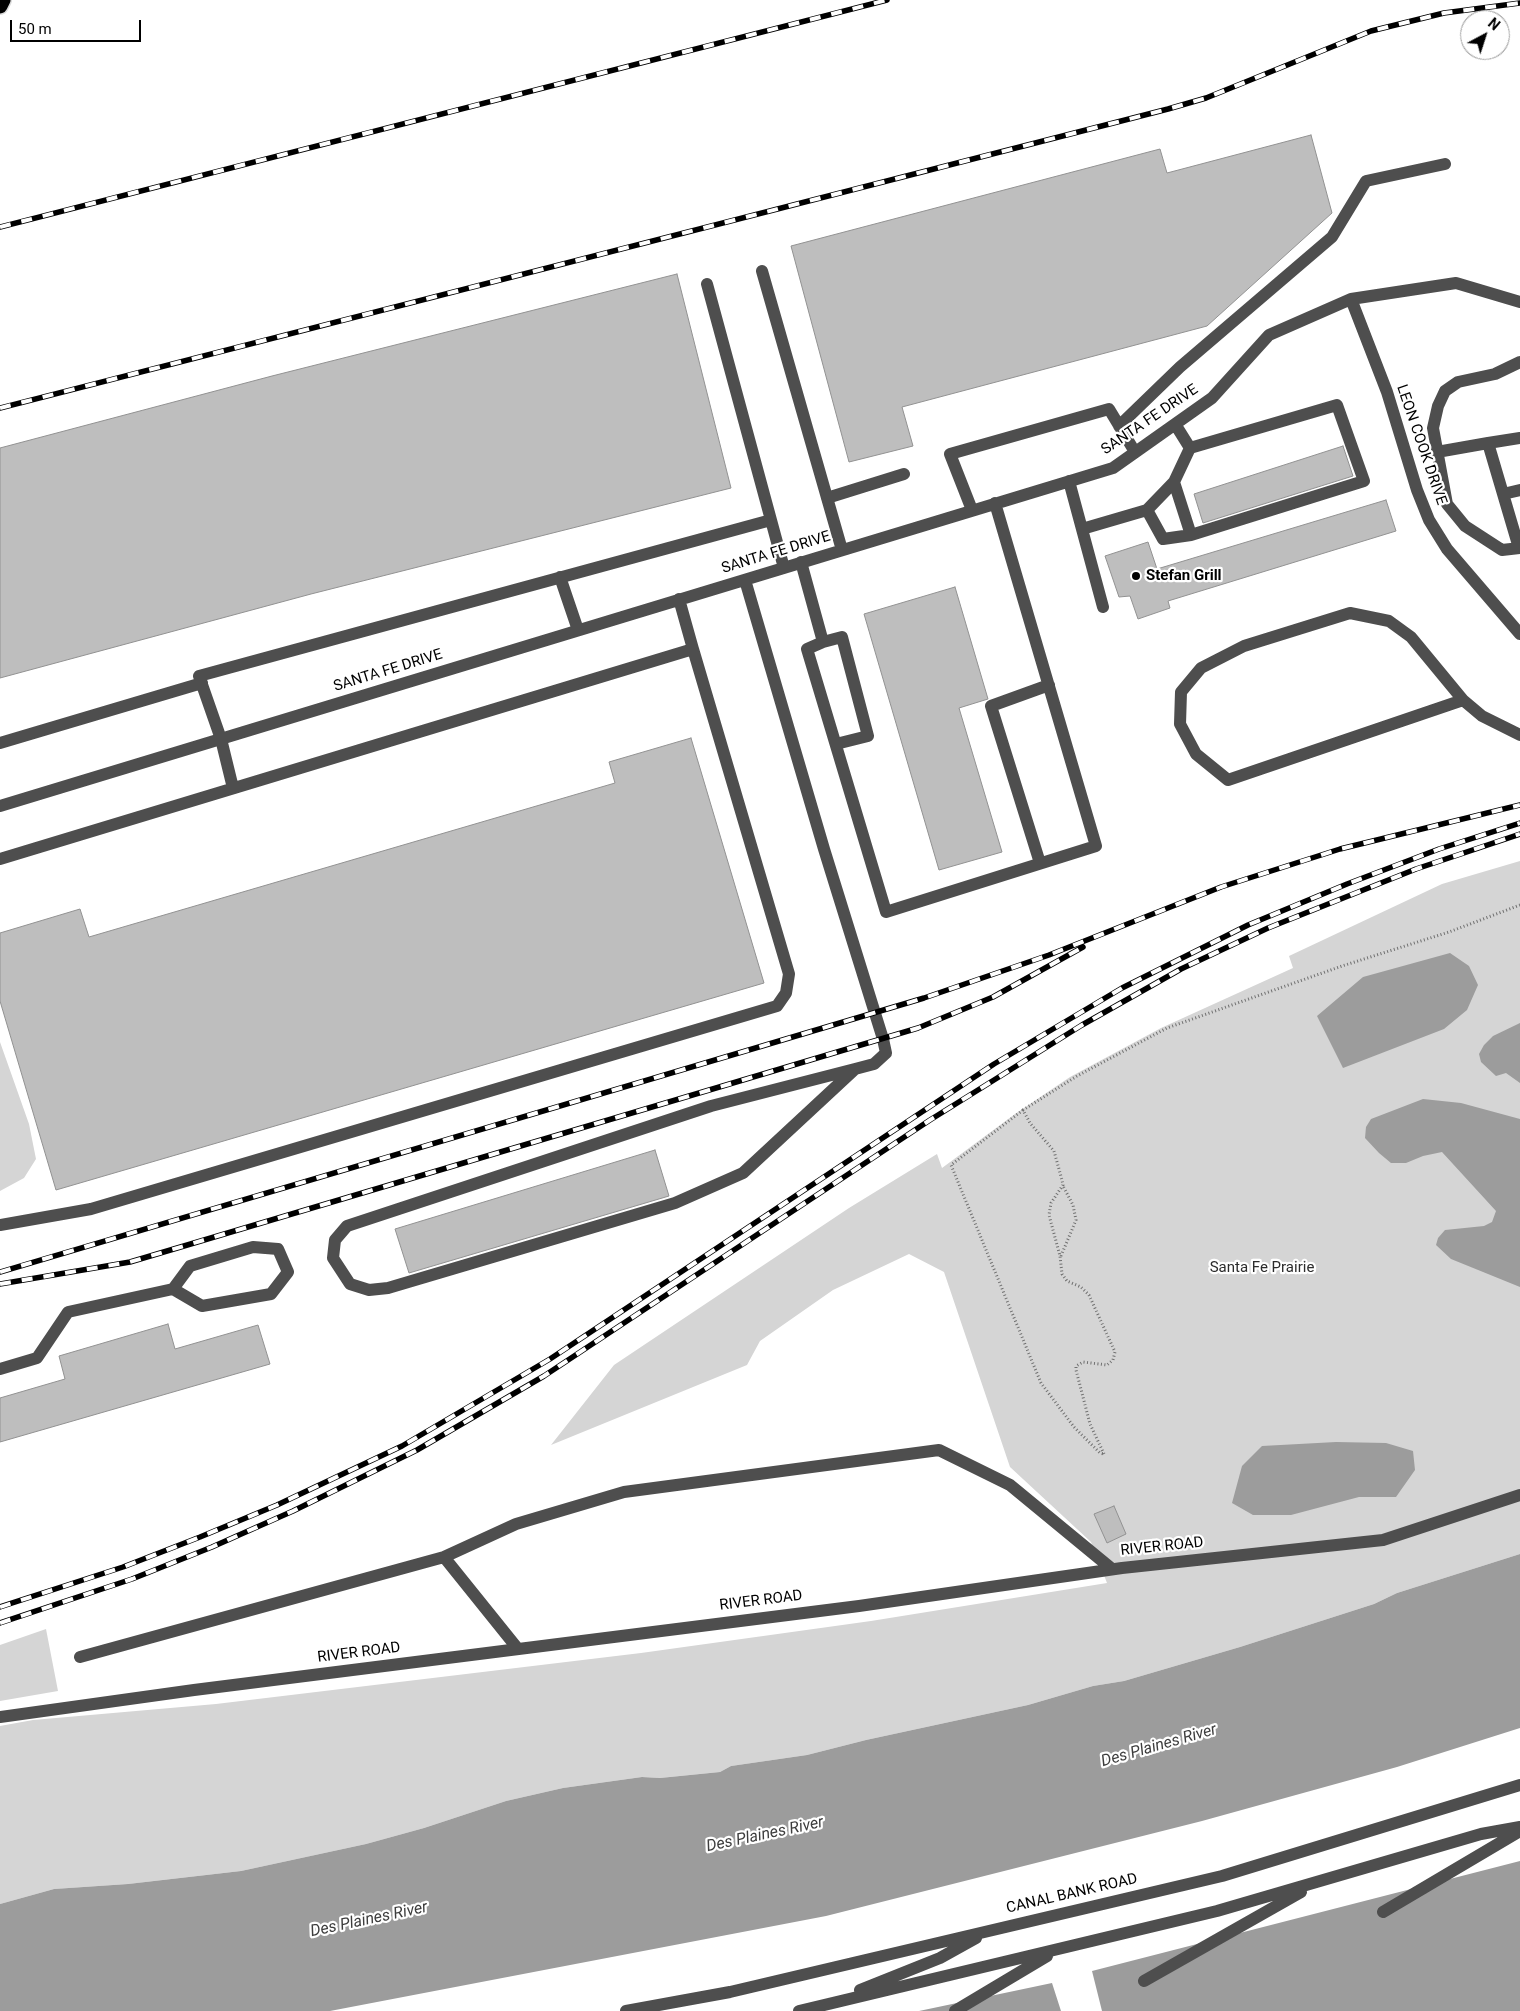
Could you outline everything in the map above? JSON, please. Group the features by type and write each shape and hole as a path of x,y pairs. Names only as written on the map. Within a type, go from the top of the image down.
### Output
{"highway":[{"path":"0,5 3,0"}],"street":[{"path":"1119,426 1180,367 1332,237 1366,181 1444,164"},
{"path":"762,271 842,550"},
{"name":"SANTA FE DRIVE","path":"0,806 1113,468 1212,398 1269,335 1351,300 1456,283 1520,302"},
{"path":"706,284 784,568"},
{"name":"LEON COOK DRIVE","path":"1351,300 1387,392 1417,490 1429,520 1447,549 1520,634"},
{"path":"1488,443 1520,548 1502,550 1465,526 1447,504 1433,428 1438,406 1445,391 1458,382 1495,374 1520,362"},
{"path":"1082,529 1147,510 1174,482 1190,448 1337,405 1364,481 1191,535 1163,539 1147,510"},
{"path":"972,510 950,454 1109,409 1135,452"},
{"path":"1175,424 1190,448"},
{"path":"1437,452 1520,438"},
{"path":"827,498 904,474"},
{"path":"1069,481 1103,608"},
{"path":"1174,482 1191,535"},
{"path":"1503,494 1520,490"},
{"path":"836,744 868,736 842,637 807,649 886,912 1096,846 995,503"},
{"path":"233,788 221,739 199,676 771,520"},
{"path":"801,562 823,642"},
{"path":"560,577 578,630"},
{"path":"745,580 886,1053 874,1064 711,1106 347,1226 335,1240 333,1258 342,1275 350,1284 369,1290 388,1288 675,1203 743,1173 855,1069"},
{"path":"0,1225 91,1209 777,1006 786,993 789,974 679,600"},
{"path":"1463,700 1228,780 1196,754 1180,724 1181,692 1200,668 1244,646 1350,613 1389,622 1411,637 1463,700 1482,716 1520,735"},
{"path":"0,858 693,649"},
{"path":"0,743 202,683"},
{"path":"1040,863 991,706 1049,685"},
{"path":"0,1369 36,1358 68,1312 173,1289 190,1266 253,1247 278,1249 288,1272 271,1294 202,1306 173,1289"},
{"path":"80,1658 444,1557 516,1524 624,1492 939,1450 1010,1486 1112,1569"},
{"name":"RIVER ROAD","path":"0,1717 194,1690 860,1606 1112,1569 1382,1540 1520,1495"},
{"path":"444,1557 518,1649"},
{"name":"CANAL BANK ROAD","path":"626,2011 730,1992 1222,1876 1520,1785"},
{"path":"799,2011 814,2009 1217,1911 1481,1834 1520,1829"},
{"path":"1383,1912 1520,1829"},
{"path":"1144,1982 1321,1881"},
{"path":"814,2009 940,1958 991,1930"},
{"path":"955,2011 1058,1949"}],"path":[{"path":"1063,1185 1051,1204 1049,1215 1060,1256 1060,1268 1064,1278 1081,1287 1089,1295 1114,1352 1113,1360 1107,1364 1083,1362 1076,1366 1090,1424 1104,1454 1100,1453 1074,1427 1041,1383 951,1165 1024,1110 1077,1076 1167,1028 1342,966 1450,932 1520,905"},
{"path":"1024,1110 1030,1123 1054,1151 1063,1185 1073,1205 1076,1220 1060,1256"}],"green space":[{"name":"Santa Fe Prairie","path":"1520,861 1520,1554 1397,1593 1374,1604 1240,1647 1124,1681 1093,1686 1028,1705 866,1740 807,1755 731,1766 720,1772 660,1778 642,1777 563,1788 506,1801 424,1828 366,1844 241,1871 128,1884 54,1889 0,1904 0,1726 33,1720 216,1704 641,1653 871,1621 1107,1583 1091,1542 1010,1467 944,1272 909,1254 833,1290 760,1341 747,1365 551,1445 614,1365 849,1208 937,1154 942,1168 1015,1114 1070,1077 1161,1028 1293,968 1289,956 1442,884"},
{"path":"0,1042 29,1124 36,1159 24,1178 0,1191"},
{"path":"46,1629 58,1691 0,1701 0,1645"}],"water":[{"path":"1450,953 1469,966 1478,985 1467,1010 1444,1029 1343,1068 1317,1016 1363,977"},
{"path":"1520,1023 1520,1083 1506,1073 1496,1076 1481,1062 1479,1054 1484,1045 1493,1036"},
{"path":"1423,1099 1461,1103 1520,1119 1520,1287 1451,1259 1436,1245 1438,1238 1445,1230 1484,1226 1492,1222 1496,1211 1442,1152 1423,1156 1406,1163 1391,1163 1365,1138 1366,1127 1371,1119"},
{"path":"1336,1442 1386,1443 1413,1451 1415,1470 1396,1497 1359,1497 1291,1515 1253,1515 1232,1503 1242,1466 1262,1446"},
{"name":"Des Plaines River","path":"1520,1554 1520,1728 1397,1767 1202,1821 826,1916 330,2011 0,2011 0,1904 54,1889 128,1884 241,1871 366,1844 424,1828 506,1801 563,1788 642,1777 660,1778 720,1772 731,1766 807,1755 866,1740 1028,1705 1093,1686 1124,1681 1240,1647 1374,1604 1397,1593"},
{"path":"1520,1861 1520,2011 1102,2011 1092,1971"},
{"path":"1052,1983 1061,2011 919,2011"}],"building":[{"path":"1311,135 1332,213 1207,326 902,407 913,446 849,462 791,246 1160,149 1167,173"},
{"path":"677,274 731,488 311,594 0,678 0,448 272,376"},
{"path":"1343,446 1353,476 1203,523 1194,494"},
{"path":"1386,500 1396,531 1168,601 1170,608 1138,619 1130,596 1119,597 1105,556 1148,542 1157,569"},
{"path":"955,587 988,699 959,708 1002,852 939,870 864,614"},
{"path":"691,738 764,983 56,1190 0,1001 0,933 80,909 89,937 615,783 609,762"},
{"path":"655,1150 669,1196 409,1273 395,1229"},
{"path":"168,1324 175,1349 258,1325 270,1364 0,1442 0,1398 65,1379 59,1356"},
{"path":"1114,1506 1126,1534 1107,1543 1094,1514"}],"railway":[{"path":"0,227 887,0"},
{"path":"0,408 1168,109 1206,98 1371,31 1444,13 1520,3"},
{"path":"0,1272 924,998 1049,955 1221,887 1340,849 1520,805"},
{"path":"0,1607 123,1567 200,1537 277,1505 402,1446 550,1359 994,1064 1122,988 1248,925 1439,849 1520,823"},
{"path":"0,1623 132,1579 212,1547 293,1511 417,1450 544,1376 930,1120 1082,1025 1181,969 1268,928 1416,869 1520,834"},
{"path":"0,1284 130,1262 918,1028 993,997 1083,947"}],"place":[{"name":"Stefan Grill","path":"1136,576"}]}
